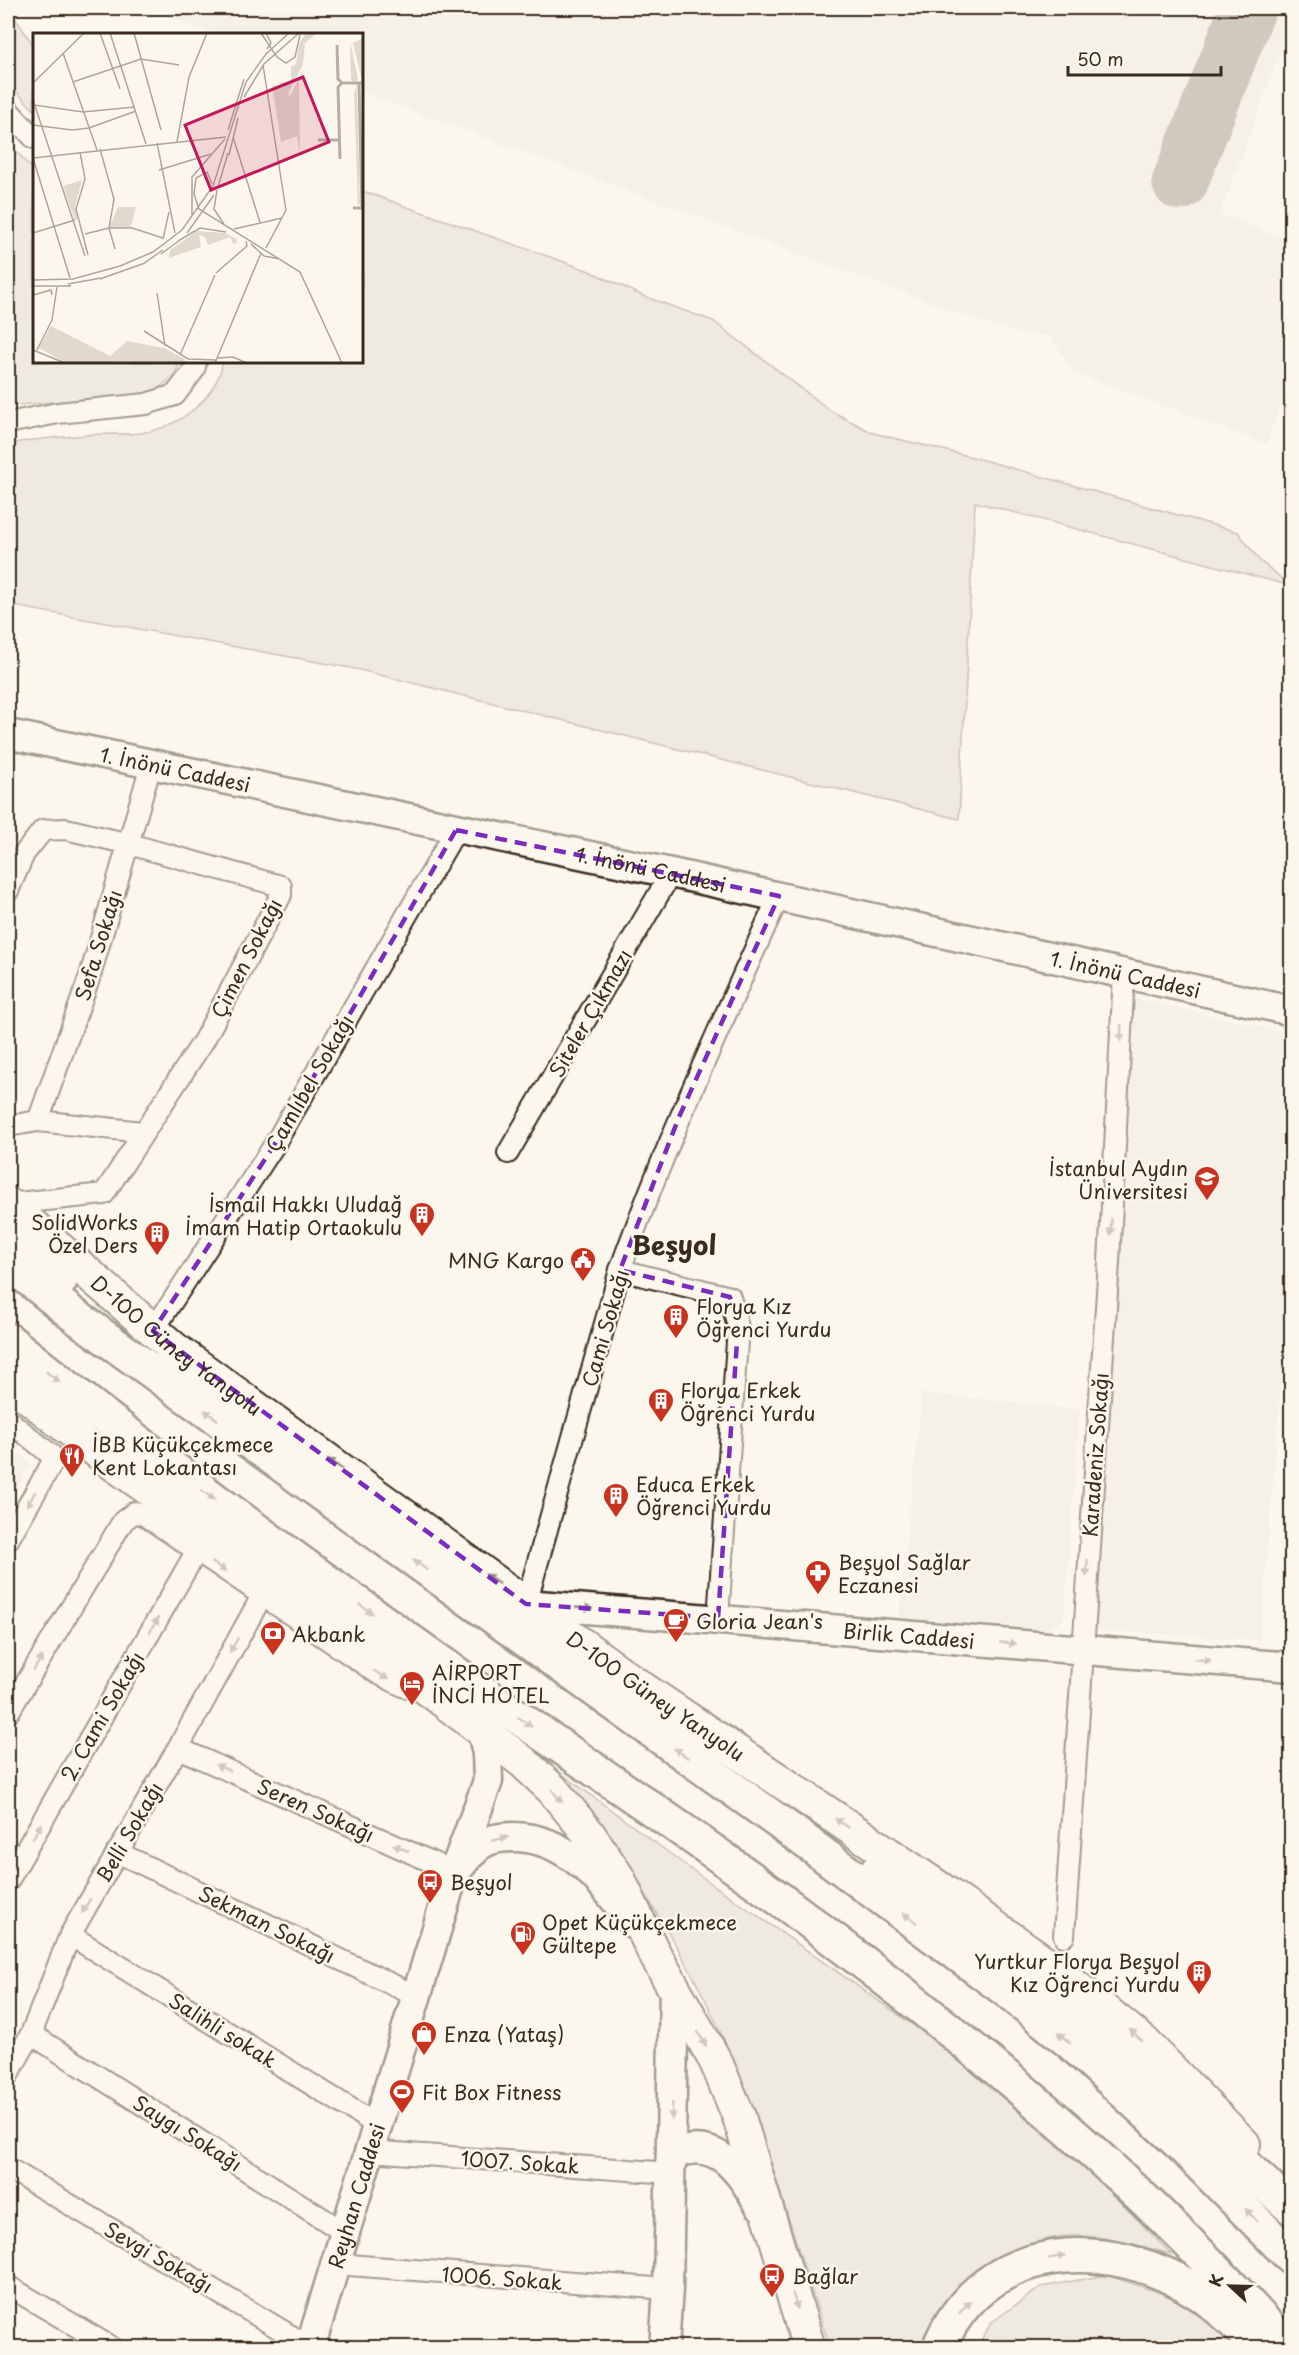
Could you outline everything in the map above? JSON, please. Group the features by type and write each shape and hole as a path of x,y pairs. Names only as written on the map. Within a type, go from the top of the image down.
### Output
{"highway":[{"path":"8,1229 61,1282 75,1316"},
{"path":"8,1262 75,1316 909,1918 1071,2043 1226,2189 1292,2258"},
{"path":"8,1340 143,1448 496,1702 773,1895 963,2040 1073,2132 1166,2219 1249,2303 1288,2348"},
{"path":"728,1787 785,1814 858,1857 980,1939 1072,2010 1153,2078 1292,2208"},
{"path":"939,2348 960,2311 1002,2274 1025,2264 1075,2254 1102,2255 1152,2269 1199,2293 1260,2348"}],"main road":[{"name":"D-100 Güney Yanyolu","path":"8,1204 153,1331 525,1604 642,1688 993,1924 1086,1994 1145,2043 1280,2182 1292,2199"},
{"path":"8,1381 105,1458 430,1691 482,1730 552,1789 589,1834 618,1877 653,1951 716,2062 739,2117 809,2348"}],"street":[{"path":"8,111 33,137"},
{"path":"8,423 58,413 146,404 175,395 194,370 196,363"},
{"name":"1. İnönü Caddesi","path":"8,734 456,830 779,896 1292,1011"},
{"name":"Sefa Sokağı","path":"38,1121 90,976 151,765"},
{"path":"8,891 24,854 42,830 66,829 129,844"},
{"name":"Çamlıbel Sokağı","path":"153,1331 273,1147 456,830"},
{"name":"Çimen Sokağı","path":"129,844 281,886 281,895 204,1040 154,1120 143,1132"},
{"name":"Siteler Çıkmazı","path":"508,1153 671,873"},
{"name":"Cami Sokağı","path":"525,1604 620,1270 679,1117 779,896"},
{"name":"Karadeniz Sokağı","path":"1064,1936 1109,1262 1124,974"},
{"path":"8,1126 38,1121 143,1132 104,1194 8,1204"},
{"path":"620,1270 730,1297 738,1327 718,1618"},
{"path":"8,1420 55,1458 8,1540"},
{"path":"8,1713 123,1521 135,1512 144,1515 196,1552 263,1594 377,1673 401,1686 430,1691"},
{"name":"2. Cami Sokağı","path":"8,1881 196,1552"},
{"name":"Belli Sokağı","path":"8,2075 31,2034 70,1935 178,1748 263,1594"},
{"name":"Birlik Caddesi","path":"525,1604 718,1618 1292,1667"},
{"name":"Reyhan Caddesi","path":"310,2347 454,1872 488,1781 487,1754 482,1730"},
{"name":"Seren Sokağı","path":"178,1748 454,1872"},
{"path":"454,1872 484,1843 507,1837 541,1839 571,1854 584,1866 619,1904 653,1951"},
{"name":"Sekman Sokağı","path":"117,1852 416,1996"},
{"name":"Salihli sokak","path":"70,1935 373,2138"},
{"path":"664,2348 669,2289 674,1989"},
{"name":"Saygı Sokağı","path":"31,2034 344,2232"},
{"name":"1007. Sokak","path":"373,2138 670,2169"},
{"path":"670,2169 677,2153 689,2148 705,2149 724,2159 737,2170 770,2223"},
{"name":"Sevgi Sokağı","path":"8,2169 310,2347"},
{"name":"1006. Sokak","path":"335,2264 669,2289"},
{"path":"8,2286 113,2348"}],"highlighted area":[{"path":"456,830 779,896 679,1117 620,1270 730,1297 738,1327 718,1618 526,1604 153,1331 273,1147"}],"shaded area":[{"path":"8,8 33,45 33,109 8,83"},
{"path":"146,8 1291,8 1291,24 1220,214 1291,242 1291,375 1266,444 1073,372 1050,335 1024,334 991,325 363,92 363,33 212,33"},
{"path":"8,142 33,170 33,363 180,363 168,381 149,394 8,406"},
{"path":"363,191 587,270 643,296 713,321 831,411 873,433 976,458 1238,532 1260,561 1291,586 975,502 959,819 356,669 8,605 8,444 37,439 141,433 155,430 169,425 194,410 204,400 219,376 223,363 363,363"},
{"name":"İstanbul Aydın Üniversitesi","path":"1136,999 1291,1033 1291,1371 1282,1371 1260,1640 1095,1630"},
{"path":"922,1393 1080,1409 1064,1619 1036,1637 898,1623"},
{"path":"8,1444 31,1464 8,1504"},
{"path":"557,1770 688,1867 943,2046 1108,2189 1171,2254 1124,2242 1092,2237 1060,2237 1044,2240 1029,2247 996,2271 924,2347 830,2347 770,2160 736,2067 716,2022 694,1978 647,1897"},
{"path":"1106,2275 1170,2296 1228,2336 1238,2348 976,2348 992,2322 1041,2287"}],"taxiway":[{"path":"1180,182 1248,8"}],"place":[{"name":"İstanbul Aydın Üniversitesi","path":"1207,1202"},
{"name":"İsmail Hakkı Uludağ İmam Hatip Ortaokulu","path":"422,1238"},
{"name":"SolidWorks Özel Ders","path":"157,1257"},
{"name":"MNG Kargo","path":"583,1283"},
{"name":"Florya Kız Öğrenci Yurdu","path":"676,1340"},
{"name":"Florya Erkek Öğrenci Yurdu","path":"661,1424"},
{"name":"İBB Küçükçekmece Kent Lokantası","path":"72,1479"},
{"name":"Educa Erkek Öğrenci Yurdu","path":"616,1519"},
{"name":"Beşyol Sağlar Eczanesi","path":"818,1596"},
{"name":"Gloria Jean's","path":"676,1644"},
{"name":"Akbank","path":"273,1657"},
{"name":"AİRPORT İNCİ HOTEL","path":"412,1707"},
{"name":"Beşyol","path":"430,1905"},
{"name":"Opet Küçükçekmece Gültepe","path":"523,1957"},
{"name":"Yurtkur Florya Beşyol Kız Öğrenci Yurdu","path":"1199,1996"},
{"name":"Enza (Yataş)","path":"424,2057"},
{"name":"Fit Box Fitness","path":"402,2115"},
{"name":"Bağlar","path":"772,2299"}],"district":[{"name":"Beşyol","path":"674,1244"}]}
